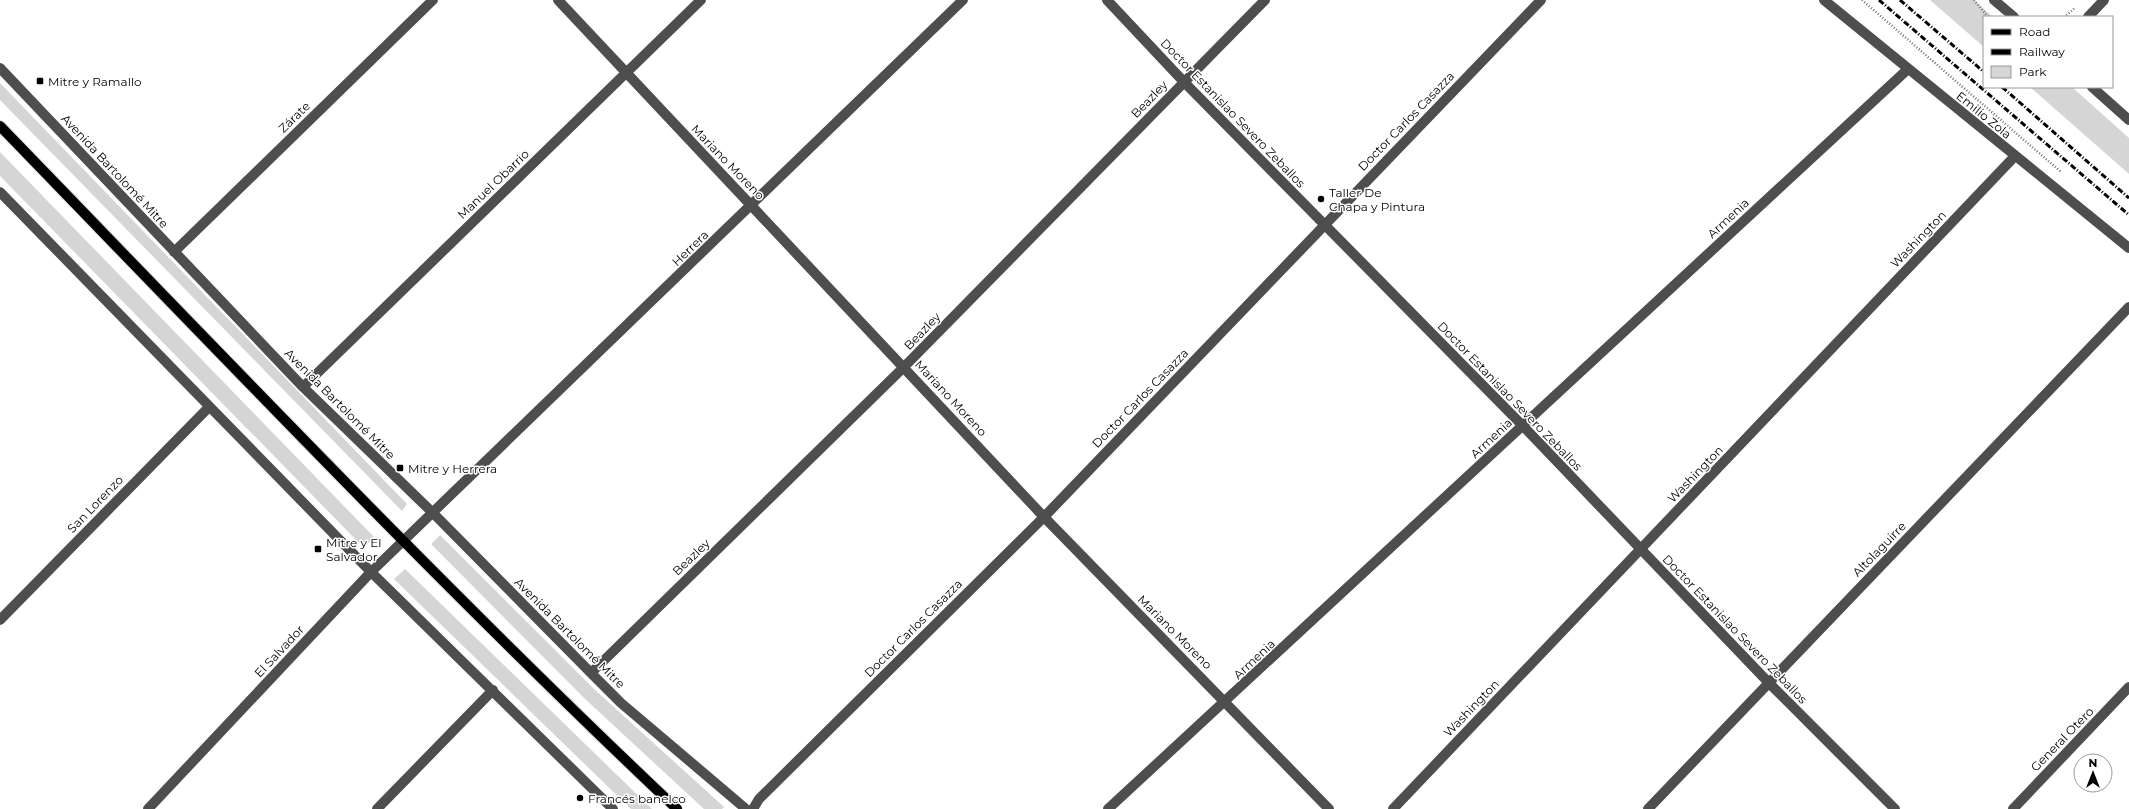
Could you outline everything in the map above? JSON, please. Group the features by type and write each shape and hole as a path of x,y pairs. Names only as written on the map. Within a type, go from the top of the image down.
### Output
{"main road":[{"path":"0,126 404,542 568,707 677,809"}],"street":[{"name":"Zárate","path":"174,252 433,0"},
{"name":"Mariano Moreno","path":"558,0 1044,517 1329,809"},
{"name":"Manuel Obarrio","path":"303,387 701,0"},
{"name":"Herrera","path":"434,514 964,0"},
{"name":"Doctor Estanislao Severo Zeballos","path":"1107,0 1184,82 1523,426 1640,550 1769,683 1896,809"},
{"name":"Beazley","path":"591,673 904,367 1265,0"},
{"name":"Doctor Carlos Casazza","path":"753,809 759,799 1044,517 1541,0"},
{"name":"Emilio Zola","path":"1824,0 2129,248"},
{"path":"1994,0 2013,16"},
{"path":"2089,16 2104,0"},
{"name":"Avenida Bartolomé Mitre","path":"0,68 303,387 434,514 621,703 746,809"},
{"name":"Armenia","path":"1108,809 1226,702 1908,69"},
{"path":"2093,88 2129,120"},
{"name":"Washington","path":"1393,809 2015,156"},
{"path":"0,192 371,572 613,809"},
{"name":"Altolaguirre","path":"1648,809 2129,307"},
{"name":"San Lorenzo","path":"0,620 209,407"},
{"name":"El Salvador","path":"148,809 371,572 434,514"},
{"name":"General Otero","path":"2013,809 2129,687"},
{"path":"377,809 493,690"}],"path":[{"path":"1862,0 2065,176"},
{"path":"2065,16 2075,8"}],"green space":[{"path":"1930,0 1974,0 1992,16 1983,16 1983,46"},
{"path":"0,83 407,504 402,511 0,100"},
{"path":"2031,88 2073,88 2129,138 2129,174"},
{"path":"0,152 374,537 364,548 0,176"},
{"path":"440,535 593,688 724,807 722,809 704,809 584,698 431,544"},
{"path":"405,569 652,809 631,809 394,579"}],"railway":[{"path":"1879,0 2129,215"},
{"path":"1900,0 1983,71"},
{"path":"2003,88 2129,198"}],"place":[{"name":"Mitre y Ramallo","path":"40,81"},
{"name":"Taller De Chapa y Pintura","path":"1321,199"},
{"name":"Mitre y Herrera","path":"400,468"},
{"name":"Mitre y El Salvador","path":"318,549"},
{"name":"Francés banelco","path":"580,798"}]}
